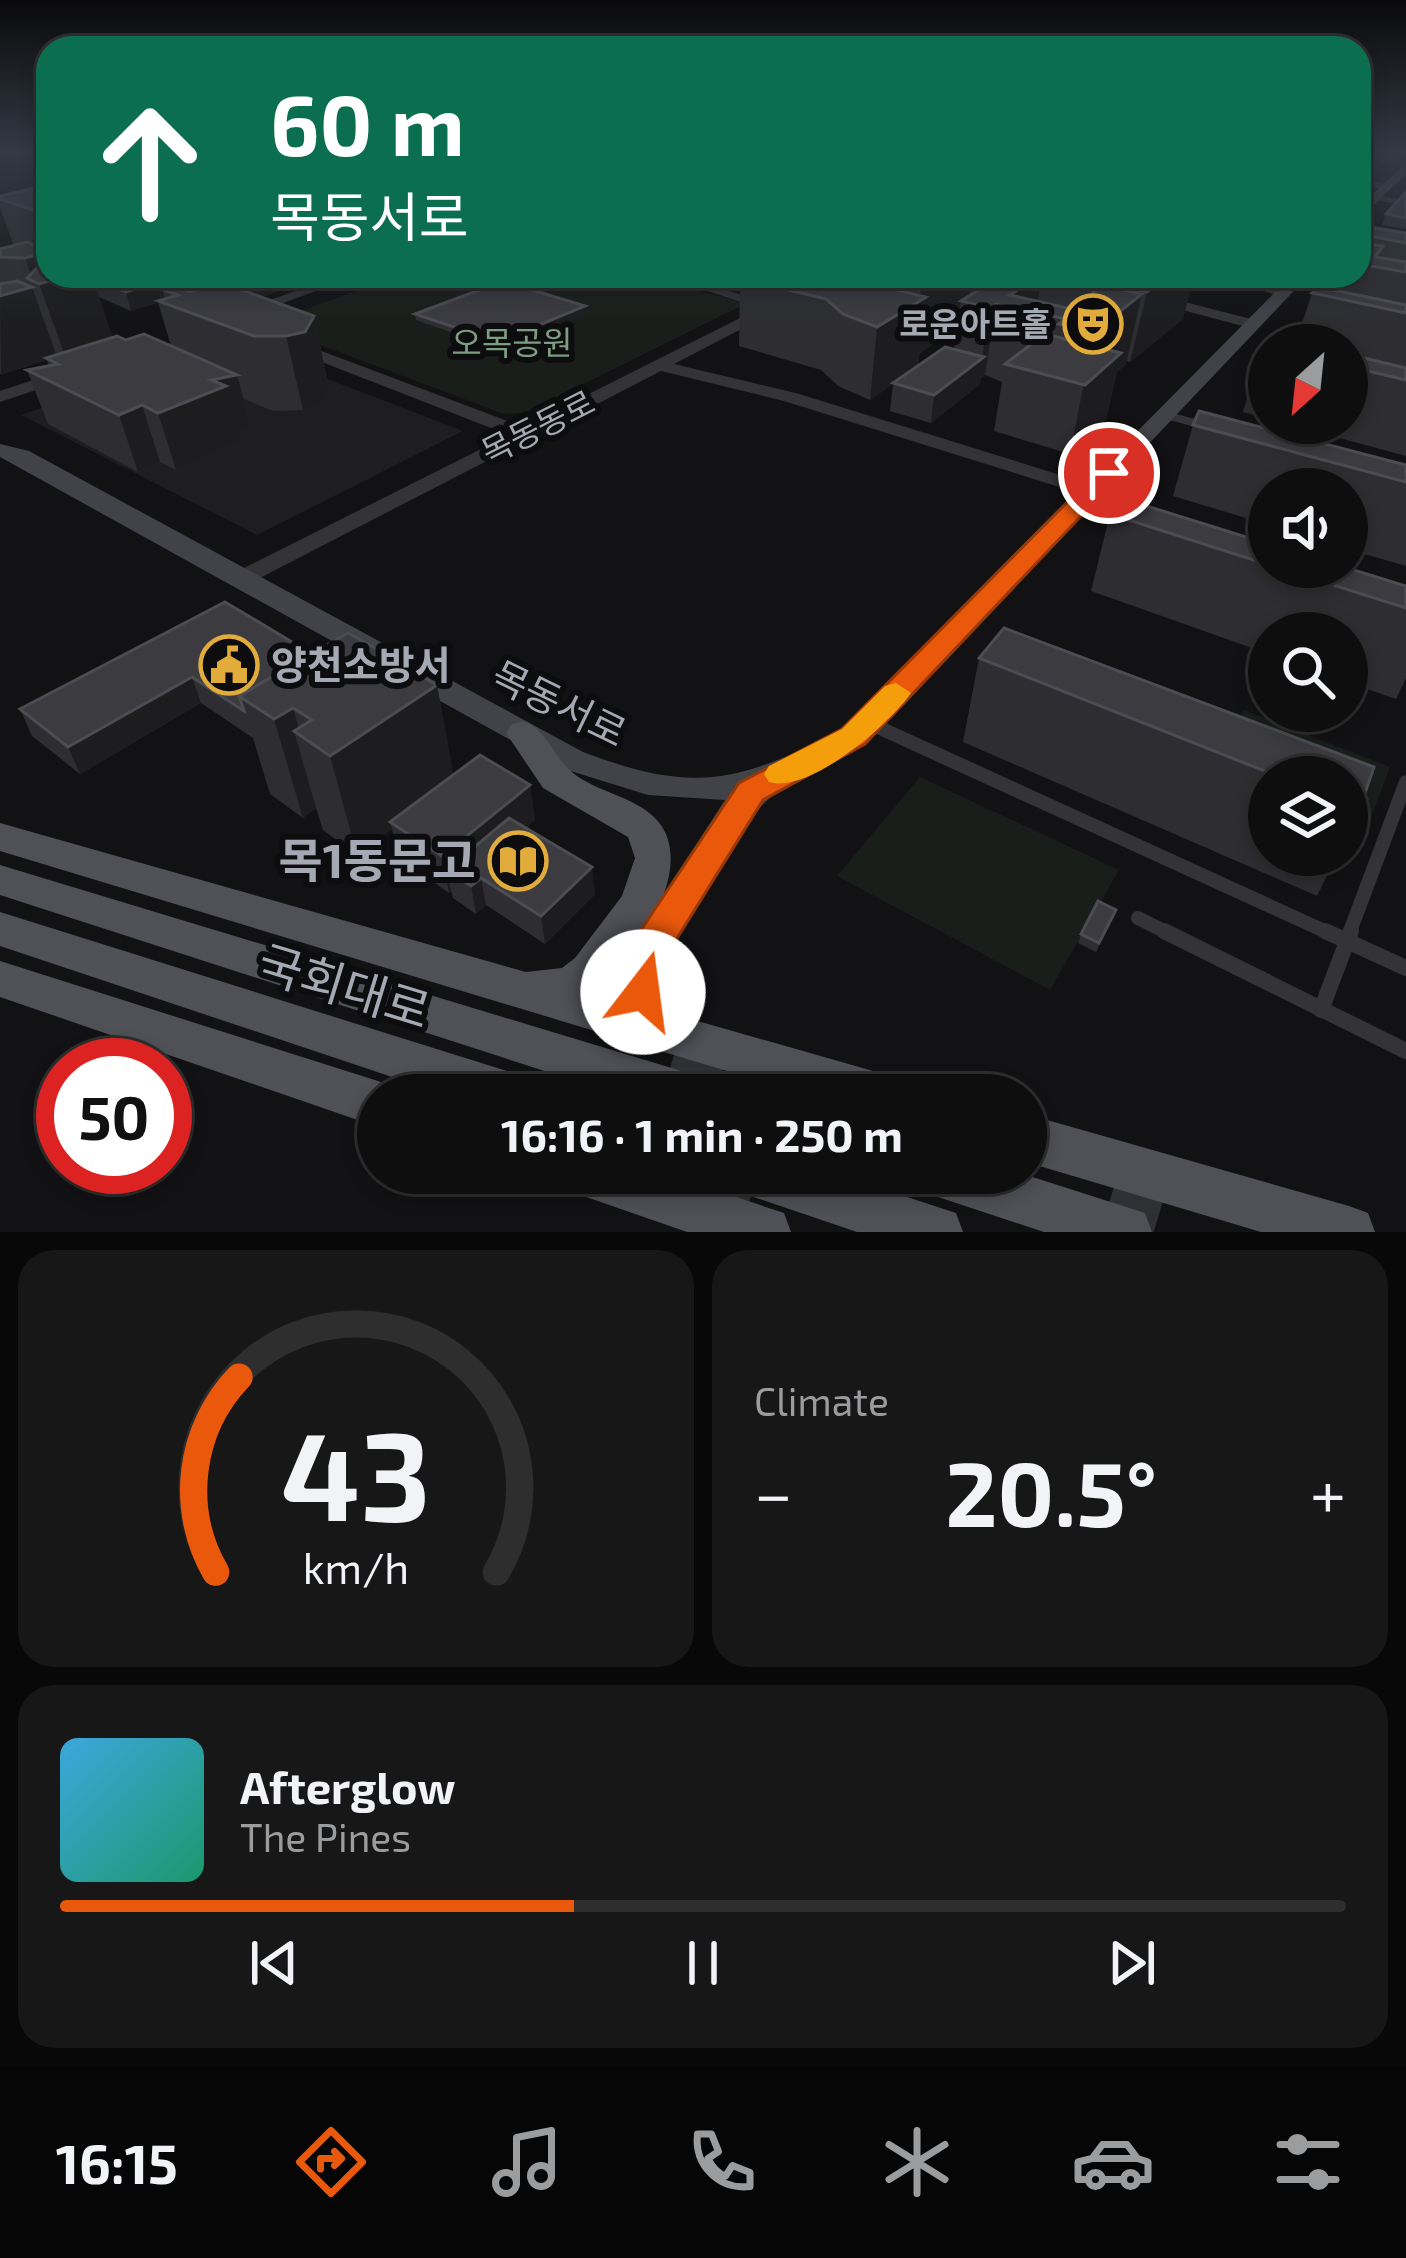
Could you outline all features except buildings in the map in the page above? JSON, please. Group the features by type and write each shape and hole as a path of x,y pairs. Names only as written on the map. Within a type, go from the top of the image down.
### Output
{"main road":[{"name":"목동서로","path":"1254,324 1288,288"},
{"name":"목동서로","path":"0,450 21,456 572,760 628,781 719,788 775,777 854,736 1248,330"},
{"path":"509,987 564,989 581,980 635,910 655,874 654,854 640,826 555,778 523,733"},
{"path":"665,1032 643,992 640,973 648,951 735,812 758,785 775,777"},
{"path":"0,837 808,1074"},
{"name":"국회대로","path":"0,880 621,1074"},
{"name":"국회대로","path":"0,929 448,1074"},
{"path":"0,979 357,1097"},
{"path":"1047,1144 1349,1232"},
{"path":"650,1194 765,1232"},
{"path":"819,1194 937,1232"},
{"path":"1005,1194 1126,1232"}],"street":[{"path":"249,329 223,320 315,288"},
{"name":"목동동로","path":"242,578 773,311 704,288"},
{"path":"1148,297 1254,324"},
{"path":"283,343 524,434"},
{"path":"659,365 790,397 1092,491"},
{"path":"0,397 81,369"}],"lane":[{"path":"1312,288 1336,293"},
{"path":"1166,415 1210,427"},
{"path":"867,722 1406,968"},
{"path":"1321,1010 1406,782"},
{"path":"1138,918 1406,1051"}],"shaded area":[{"path":"229,341 463,431 257,535 21,415"}],"green space":[{"name":"오목공원","path":"364,288 686,288 747,303 525,413 504,414 275,328 275,320"},
{"path":"1244,710 1248,712 1248,732 1300,732 1362,756 1248,756 1248,774 1210,769"},
{"path":"1368,758 1390,767 1368,826"},
{"path":"920,777 1119,870 1050,990 837,876"}],"tunnel":[{"path":"1107,1210 1180,1232"}],"slow traffic":[{"path":"780,774 854,736 896,693"}],"place":[{"name":"로운아트홀","path":"1093,324"},
{"name":"양천소방서","path":"229,665"},
{"name":"목1동문고","path":"518,861"}],"route":[{"path":"643,992 640,973 648,951 751,792 854,736 1109,473"}]}
